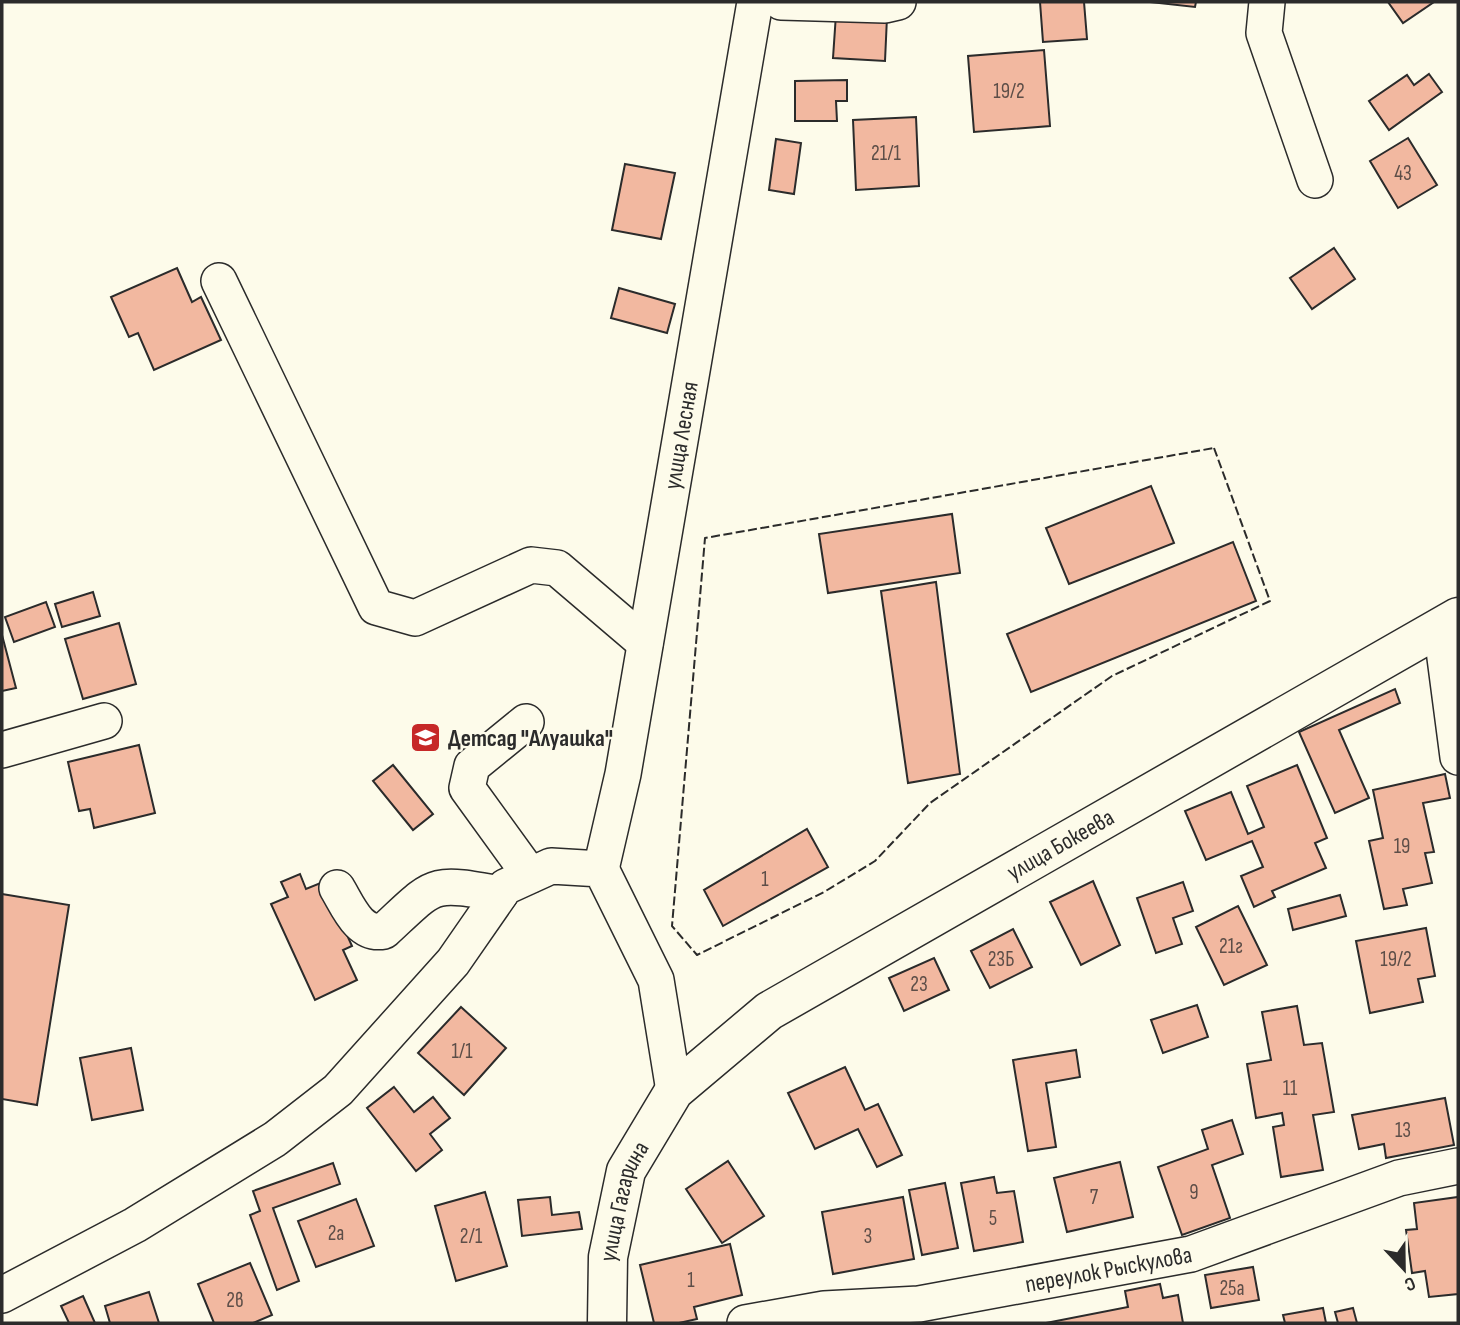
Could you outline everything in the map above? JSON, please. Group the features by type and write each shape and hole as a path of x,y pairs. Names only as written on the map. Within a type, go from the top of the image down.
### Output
{"main road":[{"name":"улица Бокеева","path":"674,1091 769,1011 1450,622"},
{"name":"улица Гагарина","path":"607,1323 608,1257 626,1171 674,1091"}],"street":[{"name":"улица Лесная","path":"601,869 623,774 755,2"},
{"path":"781,2 885,5 898,2"},
{"path":"1267,2 1264,33 1315,180"},
{"path":"219,281 376,607 415,618 530,565 557,568 645,643"},
{"path":"1450,622 1458,757"},
{"path":"2,750 104,721"},
{"path":"526,722 472,766 467,788 530,875"},
{"path":"2,1295 135,1225 275,1139 338,1090 453,962 505,887 551,866 601,869 656,980 674,1091"},
{"path":"337,888 358,924 376,933 384,931 428,890 442,886 500,894"},
{"name":"переулок Рыскулова","path":"745,1323 824,1309 924,1314 1191,1254 1399,1178 1458,1166"}],"building":[{"path":"1040,2 1084,2 1087,39 1043,42"},
{"path":"1150,2 1196,2 1195,7"},
{"path":"1388,2 1434,2 1403,23"},
{"path":"836,14 887,17 885,61 833,58"},
{"path":"1044,50 1050,126 974,132 968,56"},
{"path":"1429,74 1442,92 1389,130 1369,101 1407,75 1414,85"},
{"path":"847,80 847,101 836,101 837,121 795,121 795,81"},
{"path":"916,117 919,186 856,190 853,120"},
{"path":"1408,138 1437,185 1398,208 1370,161"},
{"path":"776,139 801,143 794,194 769,190"},
{"path":"625,164 675,173 661,239 612,230"},
{"path":"1334,248 1355,279 1312,309 1290,278"},
{"path":"177,268 192,302 201,297 221,340 154,370 138,333 129,337 111,297"},
{"path":"619,288 675,304 667,333 611,318"},
{"path":"1151,486 1174,543 1069,584 1046,528"},
{"path":"952,514 960,573 828,593 819,534"},
{"path":"1233,542 1256,601 1031,692 1007,634"},
{"path":"936,582 960,774 908,783 881,591"},
{"path":"93,592 100,616 62,627 55,604"},
{"path":"46,602 55,627 14,642 5,617"},
{"path":"119,623 136,684 83,699 65,639"},
{"path":"2,635 16,688 2,691"},
{"path":"1395,689 1400,703 1339,730 1369,798 1335,813 1299,732"},
{"path":"139,745 155,813 94,828 90,809 79,811 68,762"},
{"path":"393,765 433,814 413,830 373,781"},
{"path":"1297,765 1327,838 1315,843 1326,868 1272,891 1275,897 1254,907 1241,876 1263,867 1252,841 1206,860 1185,811 1231,792 1248,834 1264,827 1247,786"},
{"path":"1445,774 1450,798 1423,803 1434,852 1425,853 1432,883 1403,889 1407,905 1384,909 1369,841 1383,838 1373,790"},
{"path":"807,829 828,867 723,926 704,890"},
{"path":"300,874 306,889 323,882 352,946 343,950 357,980 315,1000 271,904 288,897 281,882"},
{"path":"1093,881 1120,945 1081,965 1050,902"},
{"path":"1183,882 1193,911 1173,918 1182,944 1156,953 1137,898"},
{"path":"2,894 69,905 37,1105 2,1099"},
{"path":"1340,895 1346,916 1293,930 1288,909"},
{"path":"1238,906 1267,965 1224,985 1196,927"},
{"path":"1426,928 1435,976 1418,979 1423,1002 1370,1013 1356,941"},
{"path":"1013,929 1032,967 990,988 971,951"},
{"path":"934,958 949,990 904,1011 889,978"},
{"path":"1197,1005 1208,1037 1163,1053 1151,1020"},
{"path":"1297,1006 1304,1045 1322,1043 1334,1112 1313,1115 1323,1170 1281,1177 1273,1127 1284,1125 1282,1113 1256,1118 1247,1064 1271,1060 1262,1012"},
{"path":"461,1007 506,1048 464,1095 418,1053"},
{"path":"131,1048 143,1110 92,1120 80,1058"},
{"path":"1076,1050 1080,1077 1046,1083 1056,1147 1028,1151 1013,1060"},
{"path":"845,1067 865,1110 878,1104 902,1155 877,1167 858,1129 815,1149 788,1093"},
{"path":"394,1087 414,1112 433,1097 450,1118 430,1134 442,1150 416,1171 367,1108"},
{"path":"1445,1098 1454,1145 1386,1158 1384,1144 1359,1149 1352,1115"},
{"path":"1232,1120 1243,1154 1212,1165 1230,1218 1182,1235 1158,1167 1208,1149 1202,1130"},
{"path":"728,1161 764,1216 722,1243 686,1189"},
{"path":"1120,1162 1133,1217 1067,1232 1054,1178"},
{"path":"333,1163 340,1184 273,1208 299,1281 277,1290 250,1215 260,1211 253,1191"},
{"path":"994,1177 997,1193 1014,1191 1023,1242 974,1251 961,1183"},
{"path":"945,1183 958,1248 922,1255 909,1190"},
{"path":"485,1192 507,1266 456,1281 435,1206"},
{"path":"550,1197 552,1215 579,1212 582,1229 522,1236 518,1200"},
{"path":"903,1197 914,1259 833,1274 822,1212"},
{"path":"1458,1197 1458,1294 1429,1297 1425,1271 1412,1273 1406,1230 1417,1229 1414,1203"},
{"path":"356,1199 374,1246 316,1267 298,1221"},
{"path":"730,1244 742,1295 694,1307 697,1319 679,1323 654,1323 640,1265"},
{"path":"250,1263 272,1315 253,1323 214,1323 198,1284"},
{"path":"1253,1267 1259,1300 1211,1308 1205,1275"},
{"path":"1160,1284 1163,1298 1178,1295 1183,1323 1046,1323 1128,1307 1125,1291"},
{"path":"149,1292 159,1323 110,1323 105,1306"},
{"path":"83,1296 95,1323 69,1323 61,1306"},
{"path":"1323,1308 1326,1323 1285,1323 1283,1315"},
{"path":"1353,1308 1357,1323 1338,1323 1335,1312"}],"fence":[{"path":"1214,448 1270,601 1112,676 930,803 875,861 824,892 697,955 672,926 705,538 1214,448"}],"place":[{"name":"Детсад \"Алуашка\"","path":"425,738"}]}
